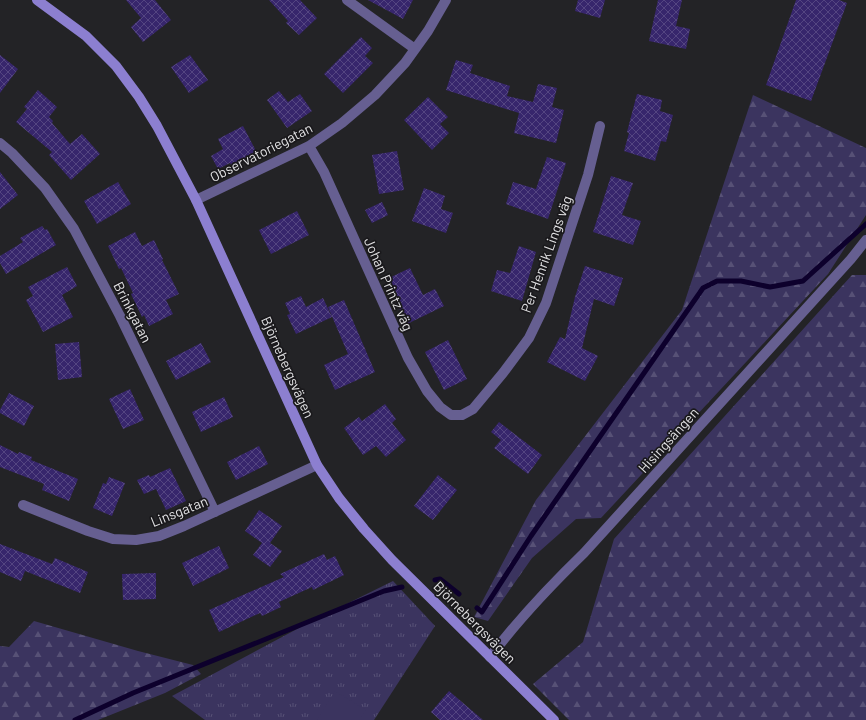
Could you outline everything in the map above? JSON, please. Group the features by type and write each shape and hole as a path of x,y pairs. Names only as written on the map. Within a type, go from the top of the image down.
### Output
{"street":[{"name":"Björnebergsvägen","path":"37,0 86,36 116,66 139,97 157,126 196,200 317,465 339,498 392,560 554,720"},
{"path":"347,0 415,49"},
{"name":"Observatoriegatan","path":"196,200 309,146 342,123 375,95 405,63 428,31 446,0"},
{"name":"Per Henrik Lings väg","path":"462,414 473,409 503,373 529,338 546,303 588,175 600,126"},
{"name":"Brinkgatan","path":"0,143 12,153 45,188 74,229 120,316 215,512"},
{"name":"Johan Printz väg","path":"309,146 324,172 408,358 427,390 440,407 451,415 462,414"},
{"name":"Hisingsängen","path":"490,657 517,624 564,572 584,553 851,259 866,240"},
{"name":"Linsgatan","path":"23,505 88,531 113,539 136,540 159,536 184,526 317,465"}],"green space":[{"path":"753,95 866,148 866,215 828,274 601,518 576,519 532,558 488,621 474,617 536,500 682,310"},
{"path":"852,275 866,275 866,720 569,720 533,684 583,642 614,539"},
{"path":"393,581 435,626 374,720 205,720 172,696 312,621"},
{"path":"34,621 193,665 201,674 165,693 98,720 0,720 0,646 9,647"},
{"path":"335,691 366,710 359,720 317,720"}],"building":[{"path":"126,0 155,0 171,20 143,42 131,27 141,18"},
{"path":"269,0 300,0 317,18 299,35 286,23 288,21"},
{"path":"368,0 413,0 403,19"},
{"path":"578,0 605,0 600,18 575,11"},
{"path":"658,0 682,0 676,26 690,29 686,49 649,41"},
{"path":"796,0 839,0 847,3 811,101 766,85"},
{"path":"361,37 372,48 365,56 373,63 343,93 324,74"},
{"path":"0,55 18,69 0,93"},
{"path":"190,55 208,80 189,93 171,67"},
{"path":"456,60 473,65 470,73 510,86 507,96 533,102 538,84 557,88 552,107 564,110 556,143 514,133 519,113 446,90"},
{"path":"38,90 57,107 49,117 53,121 52,123 70,144 82,134 100,154 71,180 49,155 52,152 16,122 27,109 24,107"},
{"path":"279,91 288,102 300,94 312,111 287,128 267,100"},
{"path":"637,94 662,100 660,111 673,115 666,142 661,141 655,161 624,151 629,133 627,132"},
{"path":"428,97 448,117 440,124 449,133 432,150 404,120"},
{"path":"243,126 257,153 232,166 230,163 218,169 211,156 223,149 218,139"},
{"path":"397,151 404,190 379,194 372,155"},
{"path":"547,157 566,163 548,219 506,204 513,182 536,189"},
{"path":"0,172 18,195 0,209"},
{"path":"611,176 633,183 622,215 641,221 633,245 593,232"},
{"path":"118,182 131,204 97,224 84,201"},
{"path":"424,188 445,196 441,209 453,213 446,233 412,221"},
{"path":"382,202 388,215 372,223 365,210"},
{"path":"297,211 309,235 271,254 259,230"},
{"path":"42,226 45,230 47,229 56,245 6,274 0,263 0,256 23,242 20,238"},
{"path":"135,232 142,246 154,240 179,294 166,300 173,314 149,326 144,315 142,317 131,294 133,293 108,246"},
{"path":"519,246 536,252 522,301 491,291 497,270 510,273"},
{"path":"585,266 623,278 614,306 594,299 582,348 598,356 585,381 547,362 560,337 565,339 575,297"},
{"path":"67,267 77,286 62,295 73,317 43,332 26,300 33,296 28,287"},
{"path":"410,268 423,295 435,289 444,306 407,324 385,280"},
{"path":"301,296 306,307 323,298 332,317 296,334 287,315 290,314 285,303"},
{"path":"344,300 375,372 335,390 324,365 348,354 328,307"},
{"path":"448,340 467,379 444,390 425,352"},
{"path":"79,342 82,377 58,380 55,344"},
{"path":"201,343 211,362 176,380 166,361"},
{"path":"130,389 144,420 123,429 109,399"},
{"path":"9,393 34,406 24,426 0,413 0,410"},
{"path":"224,397 233,417 201,432 192,412"},
{"path":"385,404 396,419 392,423 406,440 386,457 376,446 363,455 344,428 359,417 362,421"},
{"path":"499,422 542,455 528,474 494,448 501,440 491,432"},
{"path":"0,445 18,454 19,452 32,457 31,460 78,479 69,501 42,490 44,484 0,467"},
{"path":"259,446 268,464 236,480 227,462"},
{"path":"170,468 186,501 166,510 156,489 144,494 137,480 149,475 150,477"},
{"path":"438,475 457,490 433,520 414,506"},
{"path":"109,477 125,483 112,516 93,508 103,483 106,484"},
{"path":"259,510 282,526 270,543 282,551 270,567 253,555 262,543 245,531"},
{"path":"0,544 52,564 55,558 88,572 80,593 25,571 21,581 0,572"},
{"path":"219,546 229,568 193,586 182,563"},
{"path":"324,554 327,560 335,556 344,575 313,590 312,587 279,602 281,607 262,616 260,613 219,632 209,610 284,577 280,574"},
{"path":"156,573 156,599 123,600 122,574"},
{"path":"449,691 483,720 440,720 431,712"}],"waterway":[{"path":"477,608 482,612 531,536 703,288 717,281 741,281 770,287 803,281 866,224"},
{"path":"435,580 440,579 459,594"},
{"path":"75,720 133,693 384,591 402,587"}]}
